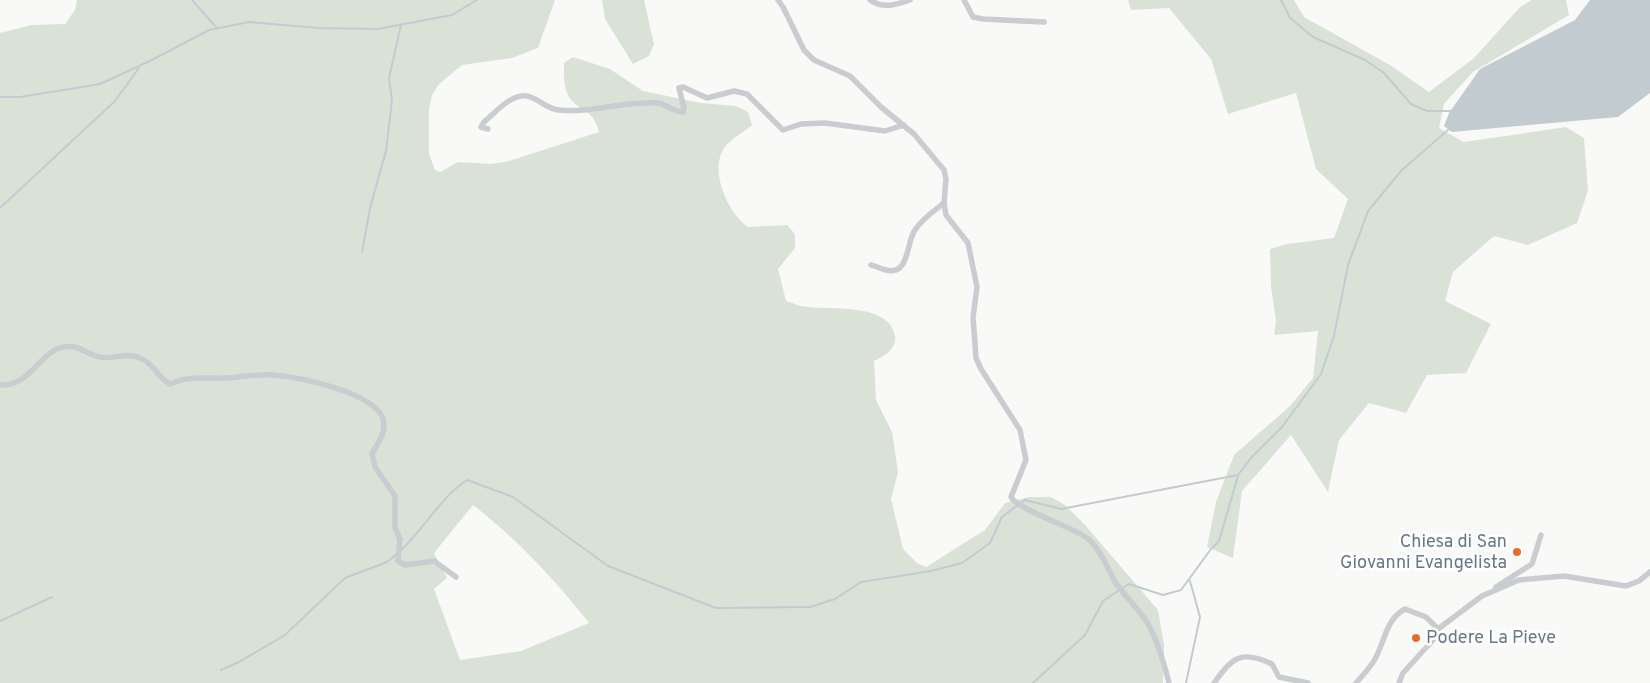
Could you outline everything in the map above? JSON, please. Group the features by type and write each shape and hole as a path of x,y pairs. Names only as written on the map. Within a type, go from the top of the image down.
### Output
{"street":[{"path":"778,0 784,6 804,50 814,60 850,76 881,107 904,125 944,170 946,179 944,203 946,215 962,233 970,252 977,287 973,317 976,358 980,369 1020,430 1026,460 1022,473 1012,490 1013,502 1058,522 1089,539 1115,582 1147,622 1169,683"},
{"path":"870,0 878,6 895,5 910,0"},
{"path":"964,0 968,11 973,17 1044,22"},
{"path":"488,130 481,127 484,122 512,98 522,96 535,99 549,108 559,110 586,111 644,103 660,104 677,112 683,112 679,88 683,87 707,98 734,91 747,94 783,130 801,124 825,123 885,130 904,125"},
{"path":"871,265 888,271 900,267 907,260 914,230 944,203"},
{"path":"0,384 9,385 24,378 54,350 65,346 77,347 100,358 133,356 143,359 152,366 161,380 170,384 178,380 201,377 225,378 271,374 339,389 374,405 382,417 385,430 372,454 376,467 395,496 395,528 400,540 398,562 405,565 434,561 456,577"},
{"path":"1399,683 1403,673 1433,640 1438,629 1482,596 1532,564 1541,535"},
{"path":"1482,596 1519,580 1564,576 1626,586 1639,581 1650,572"},
{"path":"1356,683 1370,668 1384,642 1391,620 1398,613 1405,609 1426,617 1438,629"},
{"path":"1214,683 1228,663 1236,658 1247,656 1272,664 1279,677 1308,683"}],"shaded area":[{"path":"77,0 555,0 538,48 512,58 462,65 439,84 432,95 429,109 429,154 435,170 440,172 458,162 491,164 509,161 599,132 592,116 572,101 567,93 564,63 573,57 610,69 643,91 701,103 736,106 748,112 752,125 731,141 720,156 720,179 727,202 748,227 787,225 795,234 795,248 778,269 786,301 801,306 841,308 869,312 881,317 890,325 895,336 892,348 874,361 876,400 892,432 898,472 891,499 903,549 917,563 926,567 985,530 1005,503 1029,497 1051,497 1065,505 1085,525 1158,610 1164,645 1163,683 0,683 0,33 31,25 65,24 75,10","holes":["473,505 535,561 589,623 521,651 460,660 434,589 447,578 434,553"]},
{"path":"602,0 644,0 654,44 649,56 633,64 605,19"},
{"path":"1128,0 1294,0 1304,17 1390,65 1429,92 1474,58 1520,7 1532,0 1566,0 1569,15 1473,72 1444,104 1439,128 1464,142 1566,127 1584,138 1588,191 1577,223 1528,245 1494,236 1453,272 1445,301 1491,324 1466,373 1427,375 1406,413 1369,403 1339,440 1328,492 1291,435 1242,491 1233,558 1207,547 1216,502 1234,455 1290,406 1313,378 1318,331 1274,335 1276,320 1271,287 1270,249 1287,244 1334,238 1348,199 1316,169 1296,93 1228,114 1211,59 1169,8 1131,10"},
{"path":"1590,0 1650,0 1650,93 1618,117 1452,132 1444,126 1449,113 1480,69 1575,20"}],"waterway":[{"path":"192,0 217,28"},
{"path":"0,97 20,97 100,84 150,61 209,30 249,22 318,28 378,29 452,15 477,0"},
{"path":"1281,0 1290,18 1313,37 1365,60 1384,73 1411,104 1427,111 1451,111"},
{"path":"362,252 370,208 386,151 392,100 389,78 401,25"},
{"path":"0,208 115,101 139,68"},
{"path":"401,550 449,495 467,480 513,497 608,566 716,608 810,607 835,599 861,582 931,571 962,563 990,543 1002,517 1025,500 1061,509 1238,475 1251,458 1282,427 1321,374 1334,336 1348,265 1368,211 1401,171 1449,129"},
{"path":"1122,588 1129,584 1163,595 1181,590 1219,541 1238,476"},
{"path":"221,670 239,662 285,635 345,578 387,562 398,553"},
{"path":"1186,683 1200,617 1190,581"},
{"path":"1033,683 1085,635 1103,601 1118,591"},
{"path":"0,621 52,597"}],"place":[{"name":"Chiesa di San Giovanni Evangelista","path":"1517,552"},
{"name":"Podere La Pieve","path":"1416,638"}]}
